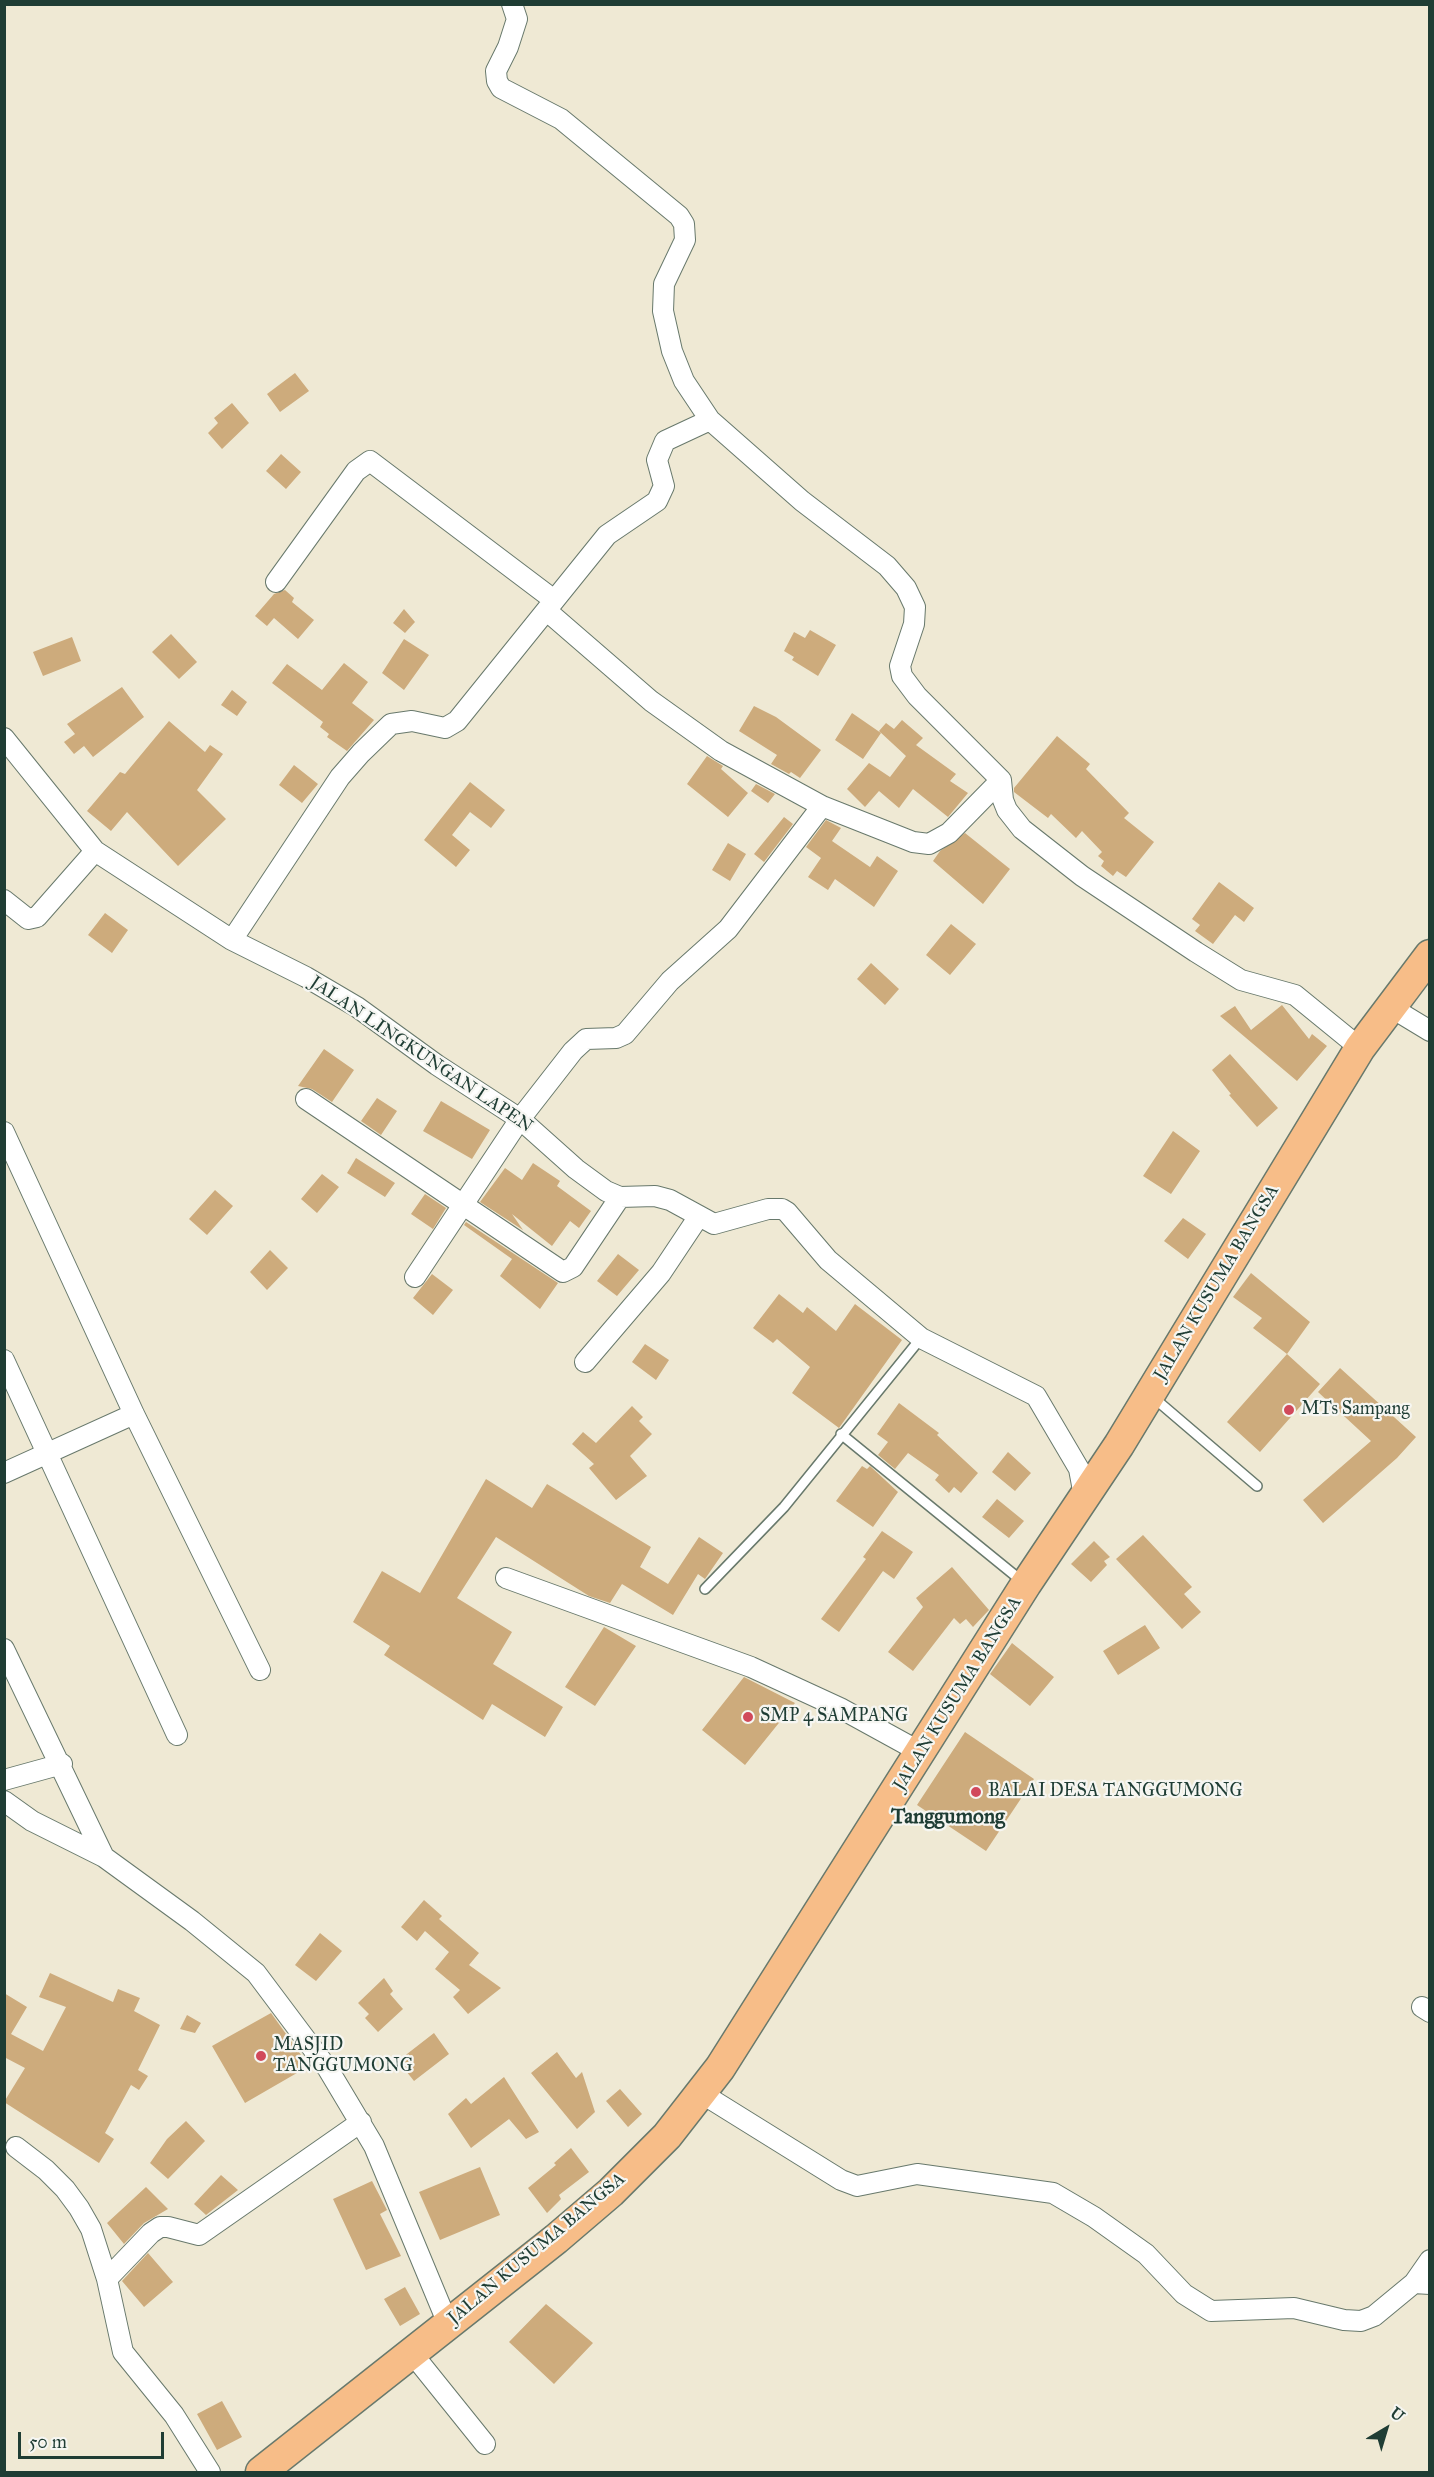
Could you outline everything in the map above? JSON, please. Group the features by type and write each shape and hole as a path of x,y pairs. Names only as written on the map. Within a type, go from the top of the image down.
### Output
{"main road":[{"name":"JALAN KUSUMA BANGSA","path":"261,2472 556,2239 611,2192 667,2136 701,2093 720,2068 922,1754 1026,1584 1119,1445 1360,1048 1430,955"}],"street":[{"path":"512,4 517,19 508,47 496,71 497,81 501,88 561,119 679,216 684,224 685,240 664,284 663,312 672,351 684,381 710,420 802,501 886,566 906,588 915,606 914,624 903,653 902,676 917,696 1001,780 1002,800 1012,818 1032,838 1082,876 1241,980 1295,995 1360,1048"},
{"path":"232,940 340,777 360,753 391,724 412,721 445,728 453,724 607,535 650,508 663,493 664,486 657,460 665,441 710,420"},
{"path":"276,582 356,471 370,461 550,605 651,701 722,751 822,806 913,842 929,844 954,828 1001,780"},
{"name":"JALAN LINGKUNGAN LAPEN","path":"4,738 95,851 232,940 329,990 436,1065 520,1119 576,1169 620,1197"},
{"path":"415,1277 520,1119 581,1041 616,1038 625,1034 670,981 728,929 822,806"},
{"path":"4,900 28,919 37,917 95,851"},
{"path":"1392,1008 1430,1031"},
{"path":"306,1099 563,1272 573,1267 620,1197 655,1196 670,1200 717,1224 756,1211 782,1209 828,1260 921,1338 1036,1396 1079,1469 1084,1496"},
{"path":"4,1132 134,1414 260,1670"},
{"path":"585,1362 661,1273 699,1216"},
{"path":"4,1360 177,1735"},
{"path":"4,1473 134,1414"},
{"path":"506,1578 751,1667 840,1708 922,1754"},
{"path":"4,1649 62,1764 104,1857"},
{"path":"4,1780 62,1764"},
{"path":"4,1801 32,1821 104,1857 192,1921 256,1973 328,2069 361,2122 374,2146 448,2324"},
{"path":"701,2093 841,2180 857,2186 917,2174 945,2175 1053,2193 1146,2254 1184,2294 1210,2311 1294,2308 1344,2320 1361,2321 1374,2316 1422,2284 1430,2260"},
{"path":"107,2279 151,2233 160,2227 199,2235 361,2122"},
{"path":"16,2147 52,2176 79,2208 91,2229 107,2279 123,2352 174,2415 210,2472"},
{"path":"411,2352 485,2444"}],"lane":[{"path":"705,1589 784,1508 921,1338"},
{"path":"1149,1395 1257,1486"},
{"path":"842,1434 1026,1584"}],"building":[{"path":"295,373 309,391 280,412 267,394"},
{"path":"232,403 249,423 222,449 208,433 218,423 214,418"},
{"path":"281,454 301,472 286,489 266,471"},
{"path":"285,590 294,598 292,602 314,620 298,639 274,618 267,626 255,616 274,594"},
{"path":"404,609 415,622 405,633 393,623"},
{"path":"810,630 836,645 818,676 792,660 794,657 784,651 794,632 805,638"},
{"path":"171,634 197,662 179,679 152,652"},
{"path":"72,637 81,661 43,676 33,652"},
{"path":"404,639 429,655 404,690 382,673"},
{"path":"344,663 368,682 352,703 374,720 347,751 327,737 329,734 320,727 323,722 272,683 287,664 322,690"},
{"path":"122,687 144,717 93,757 84,746 74,754 64,742 75,734 67,724"},
{"path":"232,690 247,702 237,716 221,705"},
{"path":"754,706 776,717 821,750 800,778 771,764 777,755 739,731"},
{"path":"852,713 881,733 863,759 835,740"},
{"path":"902,720 923,738 916,745 956,774 950,781 968,793 948,817 913,789 899,808 879,791 865,807 847,789 869,763 890,777 906,756 879,731 886,723 894,729"},
{"path":"169,721 205,752 210,745 223,754 197,790 226,819 178,866 127,812 111,831 87,811 120,772 125,774"},
{"path":"1057,736 1090,764 1086,769 1129,813 1124,818 1154,842 1126,877 1117,871 1113,876 1101,866 1104,861 1098,856 1102,852 1082,831 1076,838 1051,814 1048,818 1014,792 1014,788"},
{"path":"707,756 723,766 721,769 748,793 728,817 687,784"},
{"path":"294,765 318,784 302,803 279,785"},
{"path":"470,782 505,810 491,828 470,812 452,835 470,850 456,867 424,840"},
{"path":"756,784 775,794 768,803 751,791"},
{"path":"784,817 793,824 764,862 754,854"},
{"path":"826,820 841,828 832,841 870,867 877,856 898,871 874,907 835,879 828,890 808,877 821,858 806,847"},
{"path":"965,833 1010,869 983,904 933,861 940,851"},
{"path":"728,843 746,854 730,881 712,870"},
{"path":"1219,882 1254,908 1244,922 1235,915 1213,944 1195,931 1200,925 1192,919"},
{"path":"105,913 128,930 112,953 88,935"},
{"path":"951,924 976,944 950,975 926,955"},
{"path":"871,963 899,989 885,1005 857,979"},
{"path":"1282,1005 1309,1039 1312,1034 1327,1046 1297,1081 1220,1016 1235,1006 1251,1030"},
{"path":"324,1049 354,1070 332,1102 312,1089 298,1086"},
{"path":"1230,1054 1278,1108 1257,1127 1229,1095 1231,1094 1212,1070"},
{"path":"377,1098 397,1111 381,1135 361,1121"},
{"path":"441,1101 490,1130 472,1159 423,1131"},
{"path":"1173,1131 1200,1151 1171,1194 1143,1176"},
{"path":"356,1158 395,1183 385,1197 347,1173"},
{"path":"533,1163 560,1181 557,1186 591,1211 579,1228 570,1221 552,1246 512,1214 523,1230 480,1202 505,1168 522,1180"},
{"path":"322,1174 339,1187 317,1213 301,1199"},
{"path":"215,1190 233,1206 207,1235 189,1219"},
{"path":"425,1194 446,1208 433,1229 411,1214"},
{"path":"1183,1218 1206,1234 1188,1259 1164,1241"},
{"path":"466,1222 558,1283 540,1309 500,1276 512,1259 464,1225"},
{"path":"270,1250 288,1268 267,1290 250,1272"},
{"path":"618,1254 639,1270 617,1296 597,1281"},
{"path":"1251,1273 1310,1322 1287,1354 1253,1328 1262,1318 1233,1297"},
{"path":"432,1274 453,1290 433,1315 413,1298"},
{"path":"779,1294 803,1313 807,1307 836,1331 855,1304 902,1340 839,1428 792,1393 810,1367 777,1339 773,1343 753,1328"},
{"path":"645,1344 669,1360 656,1380 632,1362"},
{"path":"1287,1354 1320,1384 1260,1452 1227,1422"},
{"path":"1340,1368 1416,1437 1397,1458 1323,1523 1303,1500 1371,1441 1318,1392"},
{"path":"899,1403 939,1433 937,1435 978,1473 961,1493 954,1487 949,1493 935,1480 939,1475 908,1453 895,1469 878,1455 888,1442 877,1434"},
{"path":"632,1406 643,1417 639,1421 652,1434 630,1456 647,1476 616,1500 589,1468 594,1464 572,1444 583,1432 596,1443"},
{"path":"1008,1452 1031,1473 1015,1491 992,1472"},
{"path":"862,1466 867,1469 870,1466 898,1492 873,1527 836,1501"},
{"path":"486,1479 532,1508 547,1484 651,1547 640,1567 668,1584 699,1537 723,1553 705,1579 698,1574 673,1615 622,1584 610,1603 589,1596 496,1537 457,1598 512,1632 493,1664 563,1707 545,1737 492,1704 483,1720 384,1655 390,1646 353,1622 382,1571 420,1593"},
{"path":"997,1499 1024,1521 1009,1538 982,1517"},
{"path":"882,1531 913,1552 894,1579 883,1571 839,1632 821,1619 866,1559 863,1557"},
{"path":"1143,1535 1192,1587 1184,1594 1201,1612 1182,1629 1116,1559"},
{"path":"1094,1541 1110,1557 1104,1561 1107,1565 1091,1582 1071,1564"},
{"path":"952,1567 989,1610 973,1627 966,1619 960,1624 954,1618 913,1671 888,1652 923,1607 916,1598"},
{"path":"1145,1625 1160,1648 1118,1675 1103,1651"},
{"path":"604,1627 636,1646 595,1706 565,1687"},
{"path":"1012,1643 1054,1677 1030,1706 990,1674"},
{"name":"SMP 4 SAMPANG","path":"744,1677 795,1703 745,1765 702,1730"},
{"name":"BALAI DESA TANGGUMONG","path":"965,1732 1034,1779 986,1851 917,1805"},
{"path":"424,1900 442,1916 439,1919 479,1953 469,1965 501,1988 468,2014 453,1997 460,1990 435,1969 449,1952 425,1931 417,1941 401,1927"},
{"path":"320,1933 342,1951 316,1981 295,1965"},
{"path":"50,1973 113,2002 118,1989 140,1998 134,2011 160,2025 138,2070 148,2076 139,2090 131,2085 105,2133 114,2139 99,2163 4,2102 25,2068 4,2057 4,1993 27,2007 11,2034 43,2051 66,2007 39,1997"},
{"path":"384,1978 393,1991 390,1994 403,2009 378,2032 365,2018 369,2014 358,2003"},
{"name":"MASJID TANGGUMONG","path":"271,2013 309,2066 245,2103 212,2046"},
{"path":"187,2015 201,2023 195,2033 180,2029"},
{"path":"434,2033 449,2054 414,2081 398,2061"},
{"path":"557,2052 576,2078 582,2072 595,2112 577,2129 531,2073"},
{"path":"504,2077 539,2132 526,2139 509,2119 471,2148 448,2114 466,2098 471,2104"},
{"path":"620,2089 642,2114 628,2127 606,2101"},
{"path":"186,2121 205,2141 168,2179 150,2163 167,2139"},
{"path":"571,2148 589,2172 559,2195 561,2199 547,2213 528,2188 556,2165 554,2163"},
{"path":"480,2167 500,2215 440,2240 419,2192"},
{"path":"221,2175 238,2190 206,2215 194,2204"},
{"path":"372,2181 387,2210 380,2214 401,2256 366,2270 333,2199"},
{"path":"146,2187 168,2209 144,2223 124,2244 107,2223"},
{"path":"148,2253 173,2282 144,2307 122,2281"},
{"path":"405,2287 420,2314 400,2326 384,2299"},
{"path":"546,2304 593,2343 554,2384 509,2342"},
{"path":"222,2401 242,2437 217,2450 197,2414"}],"place":[{"name":"MTs Sampang","path":"1289,1410"},
{"name":"SMP 4 SAMPANG","path":"748,1717"},
{"name":"BALAI DESA TANGGUMONG","path":"976,1792"},
{"name":"MASJID TANGGUMONG","path":"261,2056"}],"district":[{"name":"Tanggumong","path":"948,1818"}]}
